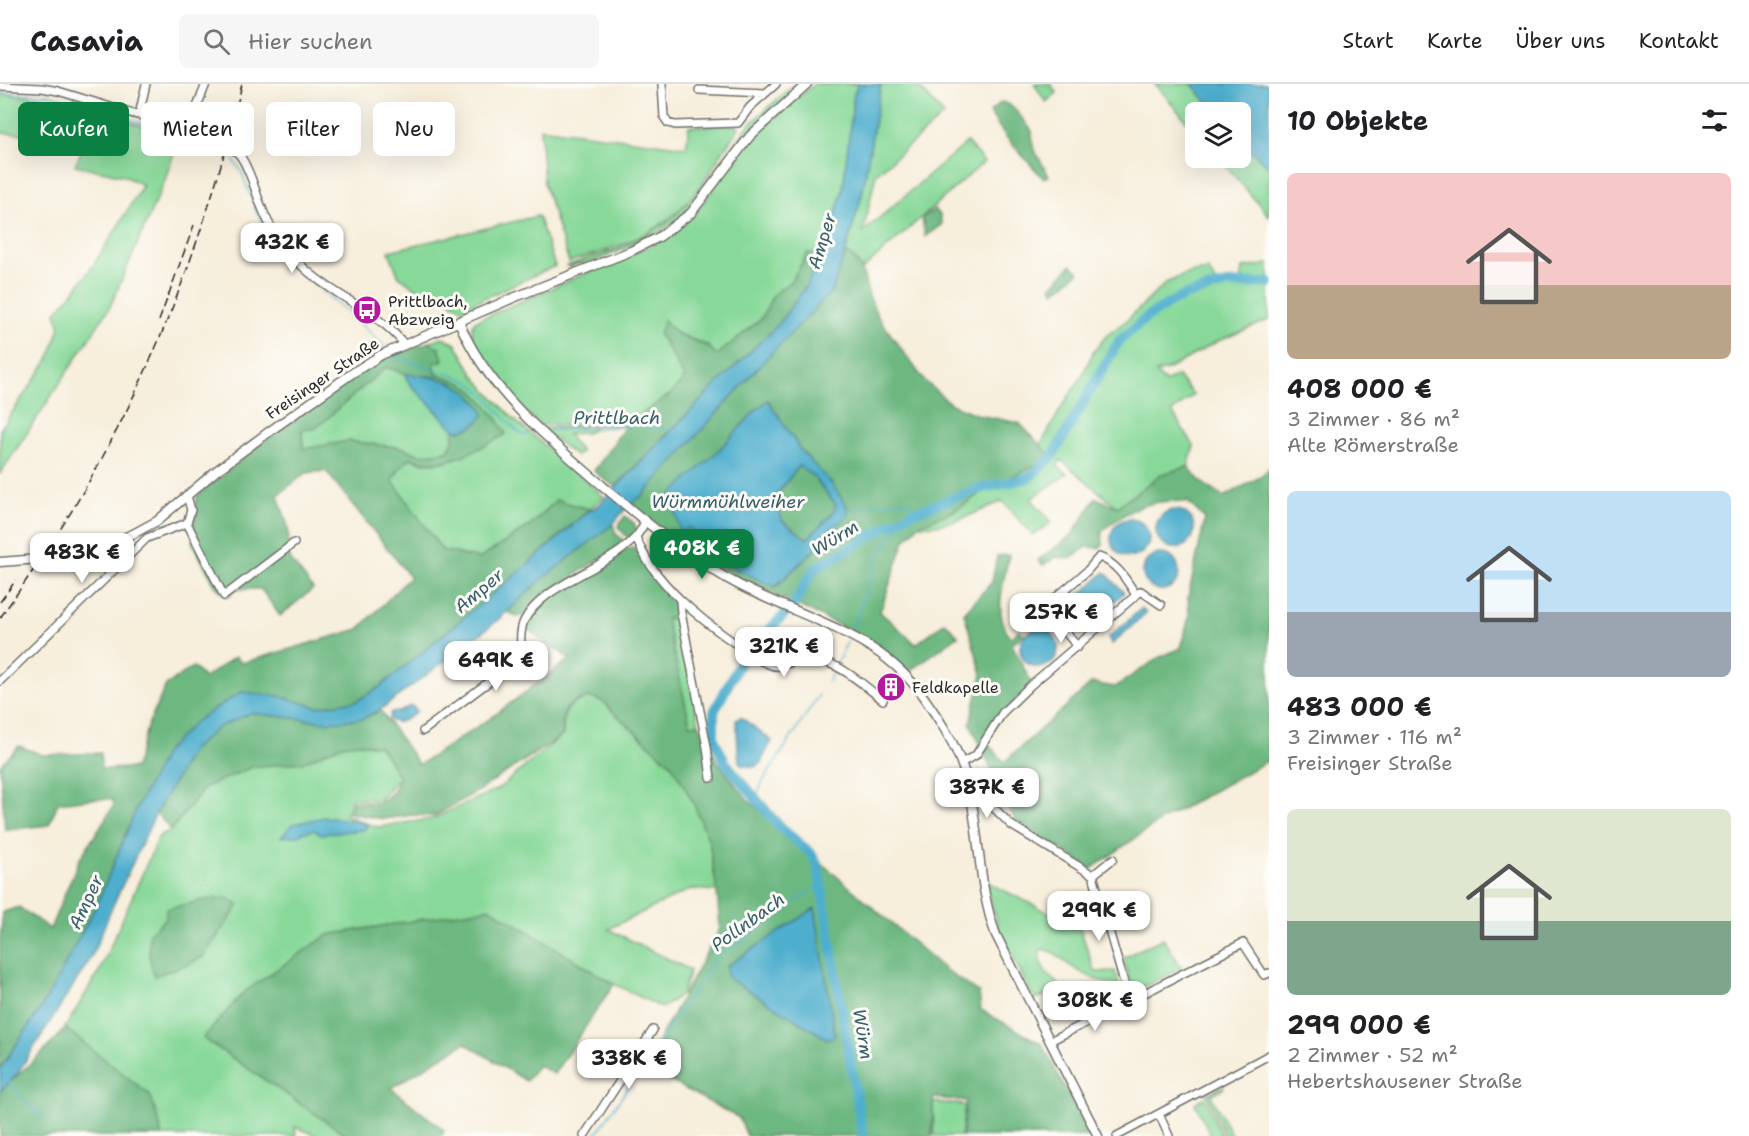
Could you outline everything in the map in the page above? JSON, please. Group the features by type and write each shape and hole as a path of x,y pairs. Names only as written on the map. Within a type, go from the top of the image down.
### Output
{"main road":[{"name":"Freisinger Straße","path":"0,562 73,555 110,544 156,521 216,471 270,431 354,372 389,351 545,284 631,251 673,228 691,213 739,149 767,119 807,84"},
{"path":"459,322 476,356 511,402 537,429 632,511 699,563 740,586 873,647 905,674 940,721 962,763 970,796 982,883 990,918 1004,951 1098,1136"}],"street":[{"path":"0,86 48,89 139,115 146,84"},
{"path":"201,102 206,84"},
{"path":"662,84 664,117 668,123 675,125 738,123 776,84"},
{"path":"699,90 765,93"},
{"path":"239,156 251,177 265,215 283,244 302,267 330,289 387,326 404,344"},
{"path":"188,496 191,510 187,523 224,596 294,543"},
{"path":"423,731 520,658 522,626 540,602 560,587 603,562 636,537 645,521"},
{"path":"0,681 147,537 187,523"},
{"path":"636,537 640,551 680,600 742,648 771,665 780,667 798,660 821,661 840,667 883,700"},
{"path":"1026,623 1087,571 1099,557 1108,560 1117,569 1136,595"},
{"path":"962,763 976,755 1004,712 1032,684 1141,591 1161,605"},
{"path":"680,600 711,778"},
{"path":"1044,607 1078,647"},
{"path":"970,796 983,797 1011,825 1093,874 1129,1000"},
{"path":"1093,874 1113,859"},
{"path":"1050,1041 1243,943 1264,975 1269,973"},
{"path":"584,1136 653,1030"},
{"path":"1117,1136 1269,1054"},
{"path":"1159,1114 1169,1136"}],"green space":[{"path":"794,84 801,84 747,134 697,201 681,218 646,240 593,262 579,265 578,263 570,268 567,266 619,248 672,219 691,201 749,125"},
{"path":"814,84 858,84 854,94 843,188 831,232 819,260 816,253 808,253 791,281 773,295 762,318 717,356 708,346 676,333 664,321 660,336 685,378 672,393 626,425 539,425 494,376 483,360 475,345 472,332 475,321 661,241 692,217 755,135"},
{"path":"881,84 916,84 944,115 876,174 863,232 967,142 984,162 862,270 854,258 845,253 862,195"},
{"path":"1034,84 1050,84 1057,93 1046,102"},
{"path":"1155,84 1192,84 1207,102 1185,102 1185,119"},
{"path":"0,94 37,97 58,102 18,102 18,134 0,133"},
{"path":"1001,102 1014,108 1032,131 1033,147 1049,176 1043,178 995,121 990,112"},
{"path":"129,122 141,125 141,156 173,156 165,180 110,307 0,474 0,430 50,357 60,327 56,312 92,266 143,185 124,176 75,165 79,156 129,156"},
{"path":"737,125 739,128 701,184 675,214 662,224 632,240 569,262 544,184 540,128 686,147 689,126"},
{"path":"1251,151 1269,167 1269,216 1228,168 1251,168"},
{"path":"935,209 940,215 942,224 925,237 922,218"},
{"path":"538,216 555,266 461,309 439,293 430,299 398,275 389,251"},
{"path":"808,253 816,253 819,260 807,285 778,325 615,487 594,471 626,425 672,393 685,378 659,335 664,320 676,333 708,346 717,355 762,318 773,295 791,281"},
{"path":"845,253 854,258 862,270 878,317 924,380 951,404 978,415 1019,423 1052,457 980,493 951,512 919,525 905,540 880,612 916,644 945,622 958,636 908,672 860,635 712,565 658,528 632,503 642,496 831,291","holes":["768,400 802,452 832,484 843,520 826,532 814,551 775,587 706,541 689,526 720,449"]},
{"path":"1269,264 1269,320 1218,341 1167,370 1156,373 1165,382 1177,376 1194,395 1172,412 1194,446 1188,467 1162,474 1117,507 1061,460 1057,466 1067,474 1031,499 1052,522 1033,535 1002,501 950,522 929,526 919,525 952,512 980,493 1052,457 1040,446 1094,351 1107,335 1126,321 1166,283 1189,273 1208,270 1218,286 1241,284 1243,268"},
{"path":"1071,265 1079,272 1055,292 1051,287"},
{"path":"442,337 456,344 474,375 516,421 604,497 589,509 556,500 531,525 479,559 442,550 392,481 399,469 410,458 423,463 447,462 499,421 472,391 436,374 434,363 443,360 439,348 429,342"},
{"path":"429,342 439,348 443,360 434,363 436,374 460,382 478,395 499,421 506,434 472,452 448,460 435,462 410,458 392,480 442,550 479,559 531,525 557,500 589,509 526,566 380,687 357,701 317,707 279,696 241,692 137,807 97,904 46,1000 0,1069 0,940 3,912 19,907 50,929 79,860 114,805 112,799 58,803 49,825 5,830 0,765 19,746 43,755 101,753 101,769 135,768 148,725 166,685 193,667 204,678 235,657 242,663 359,629 410,577 326,471 306,473 278,495 288,527 290,559 313,589 280,616 261,589 235,589 228,597 215,586 192,542 197,496 320,399 372,366 399,351","holes":["386,367 407,374 436,377 461,431 454,429 454,439 448,451 420,455 403,448 349,441 303,449 302,430 316,428"]},
{"path":"386,367 407,374 410,384 454,429 454,439 448,451 420,455 403,448 349,441 303,450 302,430 316,428"},
{"path":"598,428 586,433 567,434 581,452 576,456 542,429"},
{"path":"799,466 814,477 836,505 833,513 807,539 783,521 773,499"},
{"path":"1188,467 1202,483 1224,497 1260,477 1269,468 1269,760 1160,821 1091,869 1015,820 970,723 982,674 964,613 992,582 997,556 1009,555 1002,587 1002,619 1011,638 1019,630 1024,634 1012,644 1032,684 1004,712 985,741 1004,762 1092,683 1115,687 1160,657 1181,648 1189,617 1188,597 1205,519 1188,502 1163,502 1142,506 1122,516 1102,531 1103,545 1099,548 1087,547 1069,559 1056,557 1043,565 1038,560 1072,535 1096,498 1117,507 1162,474"},
{"path":"625,516 634,523 637,530 630,537 627,537 619,528"},
{"path":"613,524 616,534 624,540 624,543 538,599 523,616 507,612 541,580"},
{"path":"633,547 675,596 678,616 666,619 690,724 699,724 716,760 747,799 948,972 979,993 981,1010 1042,1044 1090,1136 962,1136 966,1101 933,1098 932,1136 747,1136 739,1118 644,1067 720,928 717,891 709,841 693,802 672,765 606,704 598,700 586,699 574,702 563,716 563,735 478,791 434,816 412,815 383,819 348,813 353,802 379,803 393,792 399,777 380,746 357,743 342,745 303,762 252,767 205,787 171,830 156,813 192,750 218,727 251,713 328,722 374,714 380,710 419,765 488,720 570,659 524,627 537,608 546,600 614,556"},
{"path":"678,616 699,724 690,725 666,619"},
{"path":"591,697 605,702 613,712 672,765 693,802 709,841 717,891 691,889 608,929 690,970 682,994 662,1008 614,984 490,908 328,935 244,992 203,1038 348,1136 319,1136 295,1127 296,1136 161,1136 160,1125 65,1028 100,970 159,836 171,830 205,787 252,767 303,762 342,745 357,743 380,746 399,777 379,800 352,799 345,815 377,827 432,819 498,789 563,735 565,714 571,706"},
{"path":"985,881 1080,928 1095,972 1115,971 1120,987 1089,977 1054,953 1041,949 1043,968 1065,990 1034,999 999,930"},
{"path":"227,898 239,905 203,957 154,976 149,955 149,934 166,918 166,909 204,900"},
{"path":"490,908 614,984 554,1074 538,1065 526,1081 465,1043 391,1088 444,1130 442,1136 348,1136 203,1038 244,992 328,935"},
{"path":"1163,938 1182,968 1133,992 1123,958"},
{"path":"65,1028 150,1095 160,1125 161,1136 0,1136 0,1092"},
{"path":"1223,1086 1224,1088 1211,1095 1232,1136 1225,1136 1206,1094"},
{"path":"1203,1098 1222,1136 1211,1136 1195,1103"},
{"path":"933,1102 965,1105 961,1136 934,1136"}],"water":[{"path":"858,84 881,84 862,195 832,291 765,360 642,496 627,507 613,524 541,580 496,622 380,710 362,719 328,722 251,713 219,727 192,750 156,813 91,958 17,1074 0,1092 0,1069 46,1000 97,904 137,807 166,751 197,720 241,692 279,696 317,707 357,701 380,687 590,510 598,506 778,325 807,285 831,232 843,188 854,94"},
{"path":"1192,84 1269,84 1269,167 1251,151 1251,102 1207,102"},
{"path":"407,374 443,380 460,387 479,404 484,415 471,427 454,429 410,384 406,378"},
{"name":"Würmmühlweiher","path":"768,400 802,452 832,484 848,508 847,517 826,532 814,550 775,587 727,565 689,527 681,534 671,495 720,449","holes":["799,466 814,477 836,505 833,513 807,539 783,521 773,499"]},
{"path":"1175,510 1188,516 1194,529 1188,542 1175,548 1162,542 1156,529 1162,516"},
{"path":"1130,519 1144,524 1149,538 1144,552 1130,557 1116,552 1111,538 1116,524"},
{"path":"1161,554 1174,559 1179,572 1174,585 1161,590 1148,585 1143,572 1148,559"},
{"path":"1105,572 1124,593 1087,625 1069,604"},
{"path":"1142,608 1146,613 1112,644 1108,638"},
{"path":"1039,629 1052,635 1058,648 1052,661 1039,667 1026,661 1020,648 1026,635"},
{"path":"410,706 417,711 407,719 396,722 389,719 391,712 399,712"},
{"path":"741,717 772,741 760,764 754,767 742,765 739,762 736,720"},
{"path":"324,817 352,820 368,825 364,830 321,834 314,830 296,836 281,837 293,824"},
{"path":"815,908 835,1036 827,1039 728,978 727,966"}],"waterway":[{"name":"Prittlbach","path":"0,93 47,94 141,123"},
{"name":"Prittlbach","path":"230,156 242,173 256,211 279,251 295,269 348,312 387,349"},
{"name":"Würm","path":"863,1136 818,866 811,853 780,827 725,762 714,739 714,712 745,653 793,606 814,569 909,514 982,488 1028,478 1052,457 1119,341 1147,317 1186,295 1226,284 1269,283"},
{"name":"Prittlbach","path":"393,354 467,381 483,393 509,424 524,435 528,434"},
{"name":"Prittlbach","path":"551,430 641,426 673,430"},
{"path":"972,480 978,489"},
{"path":"848,513 853,509 902,500 919,510"},
{"path":"851,632 881,550 909,514"},
{"path":"836,665 848,640"},
{"path":"828,682 834,669"},
{"path":"756,798 763,781 819,695"},
{"name":"Pollnbach","path":"595,1136 715,960 822,883"},
{"path":"9,1082 43,1119"}],"railway":[{"path":"0,618 77,502 137,389 159,340 197,240 229,137 242,84"},
{"path":"159,321 194,225"},
{"path":"0,602 16,580"}],"place":[{"name":"Prittlbach, Abzweig","path":"367,310"},
{"name":"Feldkapelle","path":"891,687"}],"water label":[{"name":"Amper","path":"822,241"},
{"name":"Amper","path":"479,591"},
{"name":"Amper","path":"86,902"}]}
